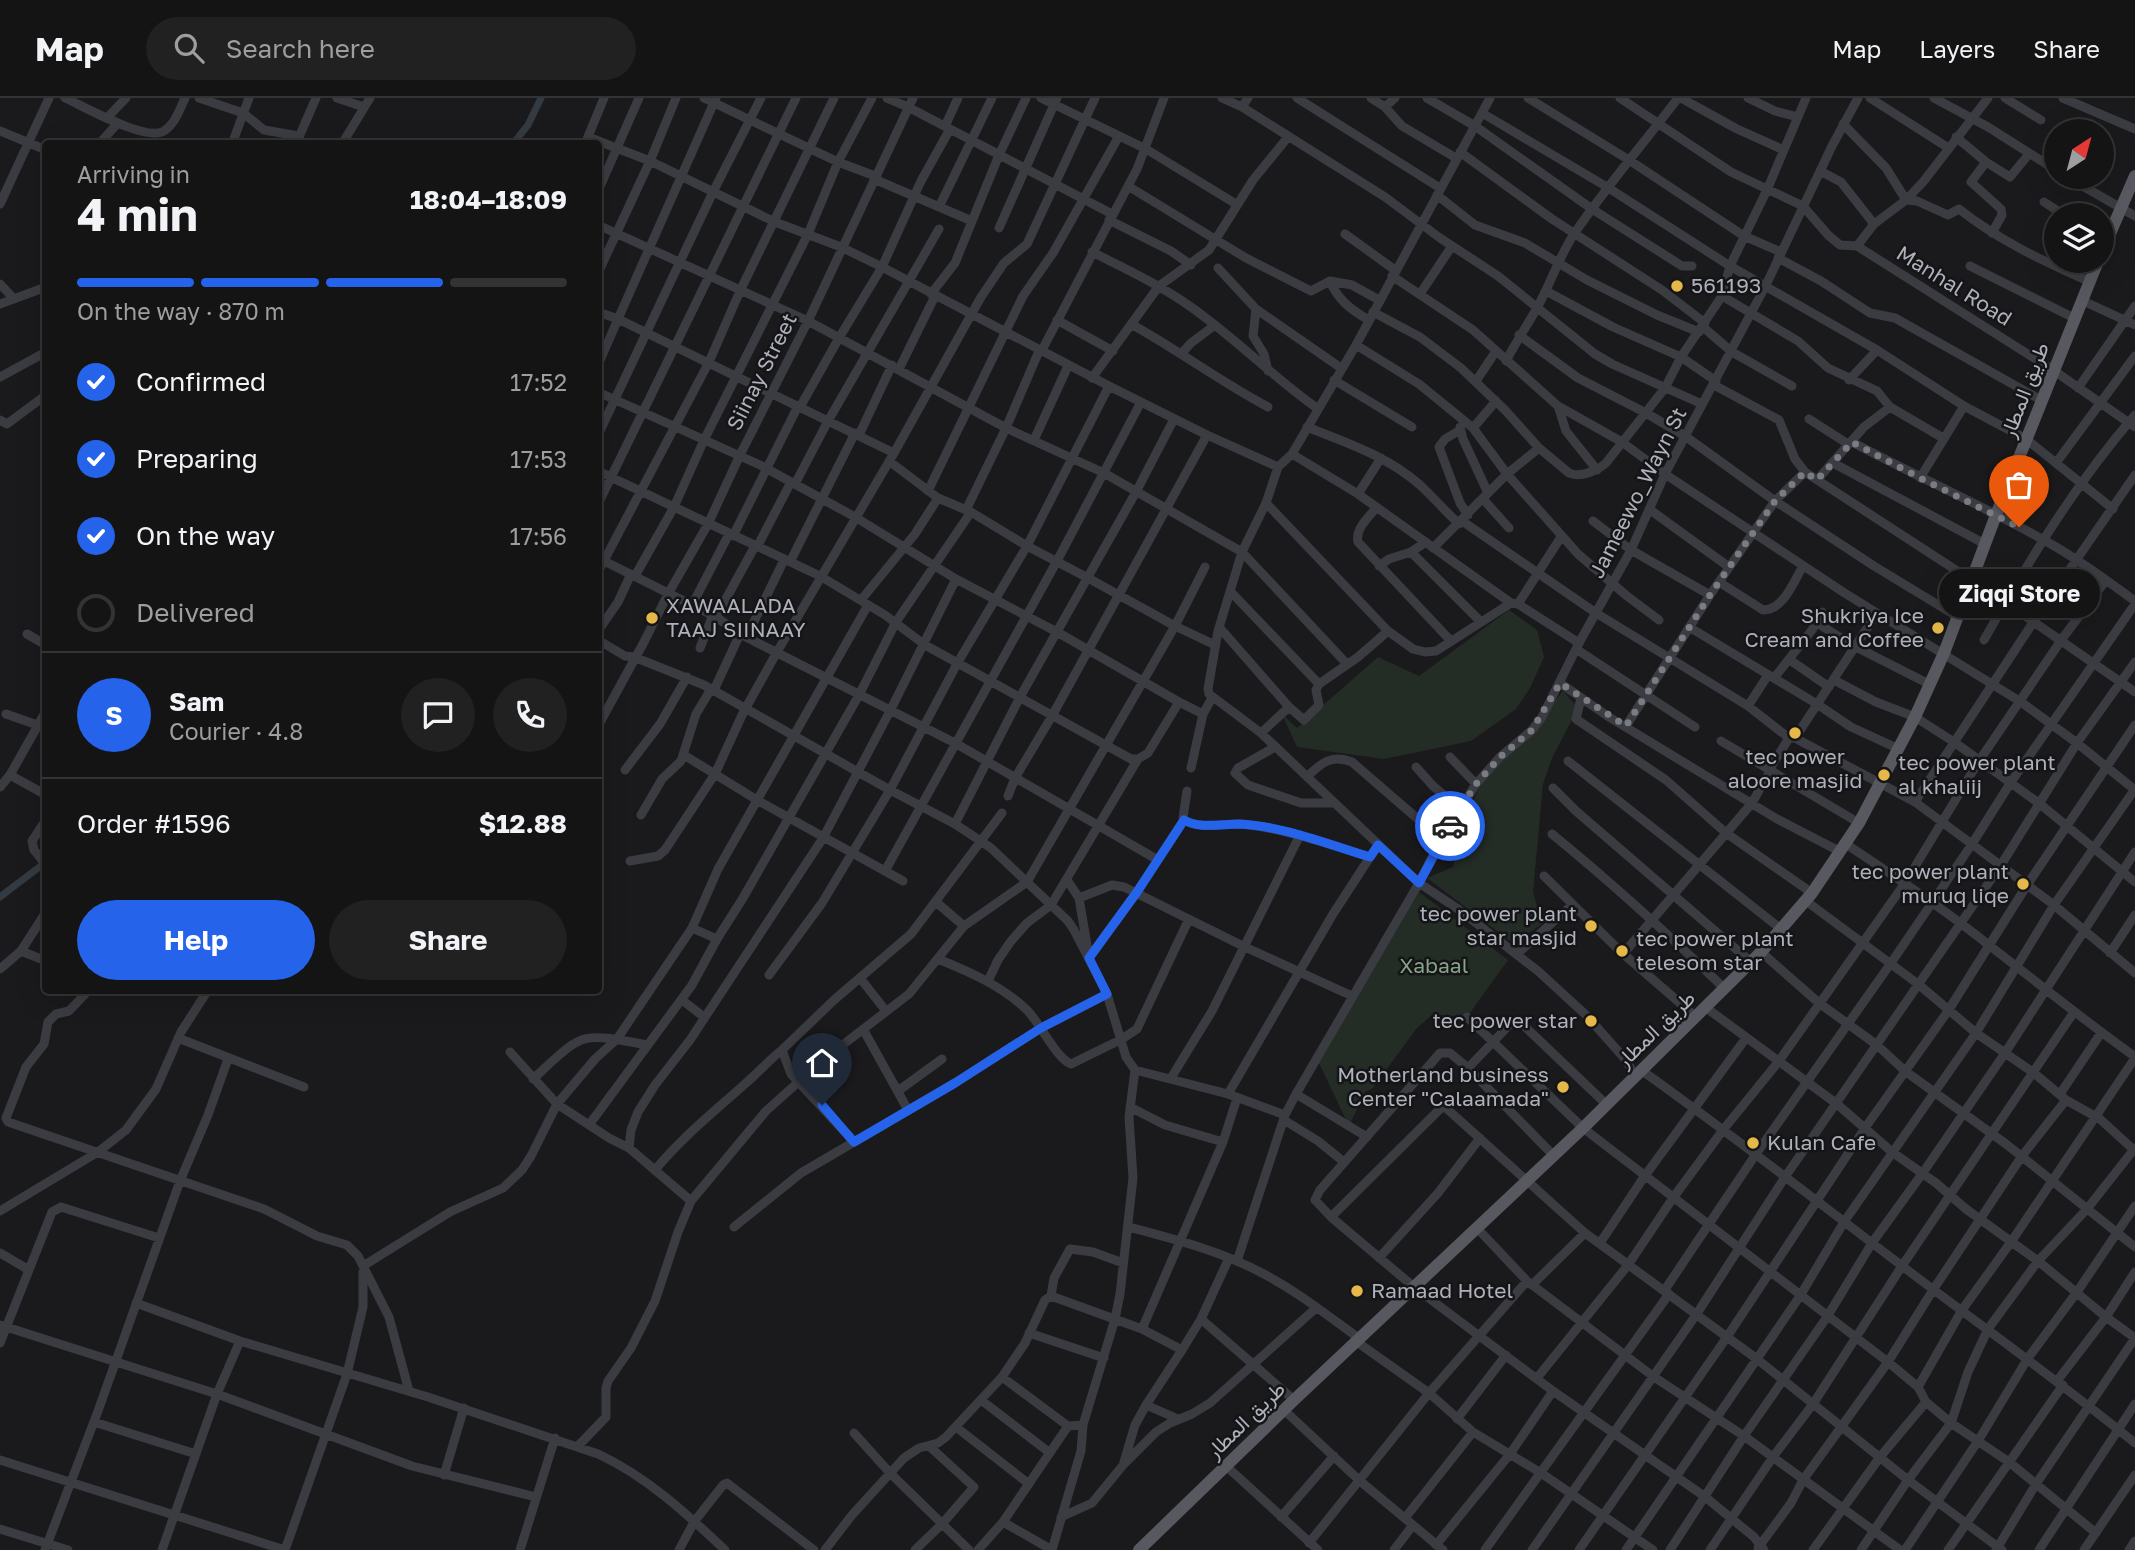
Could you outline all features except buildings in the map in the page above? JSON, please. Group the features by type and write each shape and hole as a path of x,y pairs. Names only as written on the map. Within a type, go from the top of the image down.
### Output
{"main road":[{"path":"2114,220 2135,176"},
{"name":"طريق المطار","path":"1139,1550 1294,1399 1583,1128 1761,953 1809,897 1859,823 1916,717 1944,653 2092,273"}],"street":[{"path":"0,204 49,98"},
{"path":"65,98 154,139 168,128 185,98"},
{"path":"107,118 127,98"},
{"path":"199,98 243,113 264,130 298,140 316,98"},
{"path":"233,140 249,98"},
{"path":"337,98 364,107"},
{"path":"344,140 370,98"},
{"path":"587,140 604,98"},
{"path":"602,183 639,98"},
{"path":"602,265 676,98"},
{"path":"602,427 713,192 761,98"},
{"path":"602,497 796,98"},
{"path":"602,557 709,362 740,291 834,98"},
{"path":"602,625 674,507 704,440 808,234 838,162 872,98"},
{"path":"887,98 911,102 948,128 1085,199 1191,265"},
{"path":"692,605 799,406 883,267 948,128 958,98"},
{"path":"939,207 992,98"},
{"path":"641,815 662,779 681,761 696,714 787,561 933,295 955,263 999,155 1026,98"},
{"path":"1041,98 1055,101 1084,120 1146,149 1236,204"},
{"path":"630,861 658,856 665,850 715,774 746,708 777,652 971,315 997,272 1009,257 1027,244 1095,98"},
{"path":"589,1125 682,1000 859,695 896,622 969,511 1040,351 1146,149 1164,98"},
{"path":"1222,98 1242,107 1385,197 1498,276 1595,354 1702,404"},
{"path":"1242,107 1248,98"},
{"path":"1297,98 1438,192 1475,225 1525,243 1557,263 1647,310 1702,327"},
{"path":"1371,98 1385,107 1402,126 1458,155 1662,290 1732,352 1792,386"},
{"path":"1385,107 1395,98"},
{"path":"1427,98 1475,126 1592,209 1682,266 1692,266"},
{"path":"1490,98 1356,345 1292,454 1278,467 1266,503 1242,552 1219,627 1208,689 1212,698 1261,733 1419,883 1518,953 1586,1016 1638,1073 1695,1108 1933,1290 2060,1383 2135,1443"},
{"path":"1528,98 1870,313 1895,318 2041,400"},
{"path":"1620,98 1731,172 1803,206"},
{"path":"1506,361 1574,234 1607,187 1680,98 1737,129 1784,150"},
{"path":"1748,98 1775,111 1798,117"},
{"name":"Jameewo_Wayn St","path":"1124,1464 1135,1425 1202,1319 1233,1260 1296,1094 1419,883 1441,839 1476,784 1500,757 1532,730 1560,683 1577,646 1631,550 1665,474 1732,352 1857,98"},
{"path":"1870,98 1947,147"},
{"path":"1934,98 2044,163"},
{"path":"1857,246 1874,223 1906,200 1923,182 1947,147 1988,98"},
{"path":"2005,98 2041,120"},
{"path":"2063,98 2135,129"},
{"path":"1329,281 1336,296 1354,312 1371,316 1420,337 1476,381 1539,448 1572,475 1597,470 1606,464 1665,388 1681,357 1722,296 1730,266 1767,190 1804,99"},
{"path":"602,356 651,248 711,100 838,162 972,221"},
{"path":"999,228 1055,101"},
{"name":"Siinay Street","path":"602,718 667,594 708,524 808,321 911,102"},
{"path":"1482,113 1607,187 1730,266 1877,350 1964,406 2026,439 2113,509"},
{"path":"103,140 117,124"},
{"path":"1843,124 1886,168 1906,200"},
{"path":"0,131 42,148"},
{"path":"928,491 1003,332 1085,199 1119,136"},
{"path":"1092,378 1159,286 1209,250 1259,171 1288,137"},
{"path":"1956,137 1986,162 2010,177 2029,154"},
{"path":"602,144 650,161 775,222 841,247 883,267 1068,366 1278,467"},
{"path":"1986,162 1971,183 2001,209 2002,215 1992,233"},
{"path":"1820,171 1841,182 1874,223"},
{"path":"1128,186 1246,258 1311,291 1329,281 1352,285 1379,300"},
{"path":"2087,189 2135,216"},
{"path":"1906,200 1917,201 1948,215 1959,209 1992,233 2022,250 2088,281"},
{"name":"Manhal Road","path":"1803,206 1840,245 1857,246 2133,422"},
{"path":"602,227 808,321 967,408 1104,473 1242,552 1347,664"},
{"path":"700,648 714,616 908,281 932,246 939,229"},
{"path":"1345,234 1420,294 1465,324 1559,406 1622,442 1803,566 2021,702 2135,790 2054,905 1976,1033 1844,1222 1800,1296 1626,1550"},
{"path":"1420,294 1452,246"},
{"path":"1092,252 1159,286 1215,325 1268,371 1317,408"},
{"path":"1970,266 2074,318"},
{"path":"1218,268 1256,309 1341,368"},
{"path":"0,284 14,299"},
{"path":"0,304 42,288"},
{"path":"1546,290 1613,327 1681,357 1715,383 1779,420 1796,459 1805,472 2062,639 2135,692"},
{"path":"1722,296 1798,341 1828,369 1877,391 1890,407 1943,438"},
{"path":"2081,300 2135,325"},
{"path":"2078,388 2135,306"},
{"path":"1256,309 1253,336 1264,354 1268,371"},
{"path":"602,313 648,332 737,378 857,434 891,457 938,498 969,511 1027,546 1215,645"},
{"path":"1057,320 1113,351"},
{"path":"1131,324 1182,352 1225,382 1268,407"},
{"path":"1182,352 1215,325"},
{"path":"1519,335 1578,378 1685,436 1775,501 1958,617"},
{"path":"1356,345 1419,384 1473,428 1507,474 1561,537 1613,584 1659,620"},
{"path":"1849,380 1877,350"},
{"path":"1476,381 1496,351"},
{"path":"0,377 42,354"},
{"path":"2056,463 2135,356"},
{"path":"1034,440 1068,366"},
{"path":"1334,380 1412,427"},
{"path":"769,975 822,903 890,790 958,662 1027,546 1109,386"},
{"path":"602,394 740,455 793,483 855,517 933,567 1027,615 1203,714"},
{"path":"0,421 7,424 42,398"},
{"path":"1473,428 1496,401"},
{"path":"885,871 1057,561 1141,402"},
{"path":"1559,406 1566,431 1597,470"},
{"path":"1920,478 1964,406"},
{"path":"1817,480 1864,427 1890,407"},
{"path":"955,824 1020,698 1174,419"},
{"path":"1463,419 1460,430 1485,496 1509,528"},
{"path":"1485,1550 1626,1355 1755,1154 1891,963 2011,782 2096,663 2135,603 2106,580 2044,540 1849,443 1809,419"},
{"path":"1984,640 2005,602 2082,483 2133,422"},
{"path":"1307,427 1381,458 1463,520 1596,613 1748,706 1792,738 1915,802 2054,905 2135,973"},
{"path":"1460,430 1445,439 1439,447 1460,503 1463,520"},
{"path":"1008,796 1015,778 1120,595 1207,435"},
{"path":"1378,566 1389,559 1429,545 1463,520 1507,474 1539,448"},
{"path":"1292,454 1358,494 1695,727"},
{"path":"1358,494 1381,458"},
{"path":"1833,463 1985,544"},
{"path":"1626,726 1710,595 1775,501 1805,472"},
{"path":"602,473 820,576 896,622 925,645 1131,760 1148,753 1179,702"},
{"path":"1915,802 2034,621 2135,475"},
{"path":"363,1266 450,1212 468,1206 509,1183 531,1156 557,1104 595,1059 617,1039 692,928 718,869 793,735 829,678 865,603 938,498"},
{"path":"1266,503 1388,631 1418,651 1434,652 1480,621 1515,604 1561,537"},
{"path":"1376,508 1356,535 1358,542 1450,640"},
{"path":"1649,509 1729,567"},
{"path":"1593,521 1631,550 1710,595"},
{"path":"1410,552 1480,621"},
{"path":"602,560 955,743 1158,860"},
{"path":"1719,582 1763,610 1769,610 1776,607 1785,596 1803,566"},
{"path":"578,1446 608,1413 608,1381 631,1348 655,1301 691,1201 766,1111 798,1081 909,994 964,926 1027,882 1175,626 1205,567"},
{"path":"629,1148 631,1130 638,1112 654,1085 690,1040 823,838 925,645 956,579"},
{"path":"1537,1378 1628,1265 1723,1130 1779,1062 1905,883 1979,761 2062,639 2106,580"},
{"path":"1230,591 1318,684"},
{"path":"1748,706 1771,677 1790,660 1818,623 1822,612"},
{"path":"1623,954 1752,803 1770,770 1832,684 1877,613"},
{"path":"1818,623 1854,646 1929,684"},
{"path":"1219,627 1289,707 1304,720 1319,705 1315,690 1318,684 1388,631"},
{"path":"1689,627 1864,734 1899,749"},
{"path":"27,634 42,643"},
{"path":"602,642 625,656 687,677 712,690 981,841 1068,921 1107,994 1126,1057 1135,1070 1232,1096 1285,1118 1344,1162"},
{"path":"1790,660 1832,684 1916,717 1954,741 2040,804 2135,882"},
{"path":"1532,1550 1654,1377 1785,1177 2001,865 2077,743 2135,662"},
{"path":"625,770 660,724 687,677"},
{"path":"1560,683 1777,819 1843,848 1905,883 2135,1056 2011,1242 1962,1310 1918,1387"},
{"path":"1191,768 1203,714 1212,698"},
{"path":"1581,698 1576,719 1666,780 1726,833 1918,984 1948,1011 2063,1097 2094,1116 2135,1149 2087,1209 2038,1261 1988,1329 1968,1372 1951,1423 1908,1480 1861,1550"},
{"path":"1261,733 1289,707"},
{"path":"0,787 42,726 6,714"},
{"path":"1579,1550 1727,1337 1865,1128 1948,1011 2027,885 2135,725"},
{"path":"1721,741 1859,823"},
{"path":"1275,747 1238,768 1235,773 1248,785 1301,803 1333,803"},
{"path":"684,755 823,838 903,881"},
{"path":"1450,757 1476,784"},
{"path":"1307,777 1321,762 1331,758 1343,758 1352,762 1441,839"},
{"path":"988,981 1011,941 1027,923 1051,905 1138,759"},
{"path":"1568,761 1781,929"},
{"path":"1416,767 1460,809"},
{"path":"10,775 42,793"},
{"path":"1553,788 1751,962"},
{"path":"1089,958 1137,892 1184,820 1187,791"},
{"path":"655,1170 679,1143 911,934 1002,813"},
{"path":"1184,820 1193,824 1241,824 1300,835 1370,857"},
{"path":"42,826 32,841 42,860"},
{"path":"1552,834 1653,920 1725,989"},
{"path":"1171,1079 1212,1011 1300,835"},
{"path":"1142,1329 1223,1142 1232,1096 1299,972 1378,845"},
{"path":"1670,1550 1827,1317 1872,1243 2005,1053 2135,852"},
{"path":"1331,1217 1441,1108 1446,1108 1585,1233 1757,1359 1999,1549 2036,1484 2135,1338 2038,1261 1892,1152 1837,1104 1746,1038 1701,1012 1623,954 1544,876"},
{"path":"1067,880 1079,898 1089,958"},
{"path":"1079,898 1112,885 1137,892 1245,947 1352,996"},
{"path":"936,902 964,926"},
{"path":"1518,953 1572,905"},
{"path":"2109,953 2135,915"},
{"path":"0,969 21,951 42,918"},
{"path":"938,959 988,981 1027,1011 1071,1064 1122,1040 1139,1025 1189,919"},
{"path":"692,928 717,939"},
{"path":"21,951 42,959"},
{"path":"1761,953 1819,1003 1877,1045 1905,1072 2022,1156 2135,1247"},
{"path":"860,978 886,1012"},
{"path":"85,994 69,1011 56,1014 48,1022 44,1044 26,1067 6,1118 11,1125 264,1209 317,1236 347,1245 358,1256 389,1317 409,1391"},
{"path":"0,1211 97,1152 126,1130 156,1089 178,1038 206,994"},
{"path":"734,1227 802,1173 1041,1028 1107,994"},
{"path":"682,1000 704,1017"},
{"path":"1710,1550 1773,1457 1813,1404 1902,1266 2074,1012"},
{"path":"1467,1017 1583,1128 1888,1362 1918,1387 1926,1402 1951,1423 2009,1462 2096,1533"},
{"path":"1468,1068 1514,1020 1518,1020 1606,1104"},
{"path":"863,1029 908,1110"},
{"path":"1554,1156 1468,1068 1450,1053 1440,1053 1315,1197 1331,1217 1414,1287 1553,1391 1704,1496 1754,1537 1760,1549 1803,1480 1888,1362 1933,1290 2063,1097 2101,1033"},
{"path":"533,1079 572,1043 583,1038 604,1036 647,1045"},
{"path":"178,1038 304,1087"},
{"path":"1600,1243 1644,1177 1746,1038"},
{"path":"782,1050 791,1074 854,1142"},
{"path":"510,1052 557,1104 629,1148 691,1201"},
{"path":"46,1547 180,1181 228,1059"},
{"path":"898,1091 942,1059"},
{"path":"1003,1522 1052,1550 1082,1451 1083,1425 1115,1319 1129,1227 1133,1178 1130,1107 1135,1070"},
{"path":"1296,1094 1367,1137"},
{"path":"1130,1107 1165,1125 1223,1142"},
{"path":"1379,1258 1438,1193 1480,1138"},
{"path":"1477,1228 1530,1283 1654,1377 1717,1416 1902,1550 1938,1502 2028,1359 2135,1206"},
{"path":"0,1343 3,1326 52,1212 61,1207 159,1238"},
{"path":"1129,1227 1233,1260 1281,1283 1429,1393 1473,1432 1541,1473 1653,1550"},
{"path":"1310,1543 1429,1393 1479,1335 1530,1283 1585,1233"},
{"path":"825,1550 890,1473 912,1452 938,1443 1002,1377 1029,1334 1045,1300 1051,1296 1054,1278 1070,1249 1093,1252 1123,1263"},
{"path":"0,1253 29,1269"},
{"path":"0,1460 285,1550 347,1374 363,1307 363,1266"},
{"path":"1948,1550 2135,1272"},
{"path":"1051,1296 1142,1329 1182,1350"},
{"path":"136,1303 240,1341 464,1408 578,1446 617,1462 633,1472 725,1550"},
{"path":"1061,1517 1092,1503 1124,1464 1156,1432 1210,1403 1316,1308"},
{"path":"1202,1319 1294,1399"},
{"path":"3,1326 217,1394 444,1475 536,1497"},
{"path":"1029,1334 1104,1358"},
{"path":"162,1550 217,1394 240,1341"},
{"path":"1458,1419 1506,1355"},
{"path":"1002,1377 1068,1426 1083,1425"},
{"path":"1284,1410 1360,1481 1440,1548 1553,1391"},
{"path":"981,1401 1050,1453"},
{"path":"1813,1550 1880,1457 1926,1402"},
{"path":"2039,1550 2135,1404"},
{"path":"1146,1405 1178,1419"},
{"path":"444,1475 464,1408"},
{"path":"94,1422 196,1454"},
{"path":"978,1550 1003,1522 1068,1426"},
{"path":"956,1427 1029,1483"},
{"path":"1405,1518 1473,1432"},
{"path":"854,1433 890,1473 969,1550"},
{"path":"520,1550 555,1438"},
{"path":"915,1550 974,1487 929,1446"},
{"path":"1281,1517 1334,1456"},
{"path":"1226,1465 1318,1550"},
{"path":"2084,1550 2135,1475"},
{"path":"679,1550 694,1522 727,1483 814,1550"},
{"path":"1394,1550 1413,1525"},
{"path":"0,1529 46,1547 68,1550"},
{"path":"2129,1550 2135,1541"}],"green space":[{"path":"1509,610 1537,630 1544,657 1530,688 1516,709 1471,741 1384,759 1297,747 1282,714 1297,728 1378,657 1419,676"},
{"path":"1563,691 1578,708 1552,758 1543,784 1533,892 1542,924 1513,943 1427,878 1453,867 1464,819 1488,770 1527,734"},
{"name":"Xabaal","path":"1419,892 1508,960 1467,1017 1432,1015 1417,1028 1372,1089 1365,1092 1349,1126 1319,1063"}],"waterway":[{"path":"516,140 528,125 541,98"},
{"path":"0,897 42,865"}],"way so far":[{"path":"1450,826 1476,784 1542,717 1560,683 1626,726 1710,595 1775,501 1805,472 1817,480 1847,444 1852,442 2019,527"}],"place":[{"name":"561193","path":"1677,286"},
{"name":"Ziqqi Store","path":"2019,527"},
{"name":"XAWAALADA TAAJ SIINAAY","path":"652,618"},
{"name":"Shukriya Ice Cream and Coffee","path":"1938,628"},
{"name":"tec power aloore masjid","path":"1795,733"},
{"name":"tec power plant al khaliij","path":"1884,775"},
{"name":"tec power plant muruq liqe","path":"2023,884"},
{"name":"tec power plant star masjid","path":"1591,926"},
{"name":"tec power plant telesom star","path":"1622,951"},
{"name":"tec power star","path":"1591,1021"},
{"name":"Motherland business Center \"Calaamada\"","path":"1563,1087"},
{"name":"Kulan Cafe","path":"1753,1143"},
{"name":"Ramaad Hotel","path":"1357,1291"}],"route":[{"path":"822,1105 854,1142 1019,1044 1041,1028 1107,994 1089,958 1137,892 1184,820 1193,824 1241,824 1300,835 1370,857 1378,845 1419,883 1450,826"}]}
